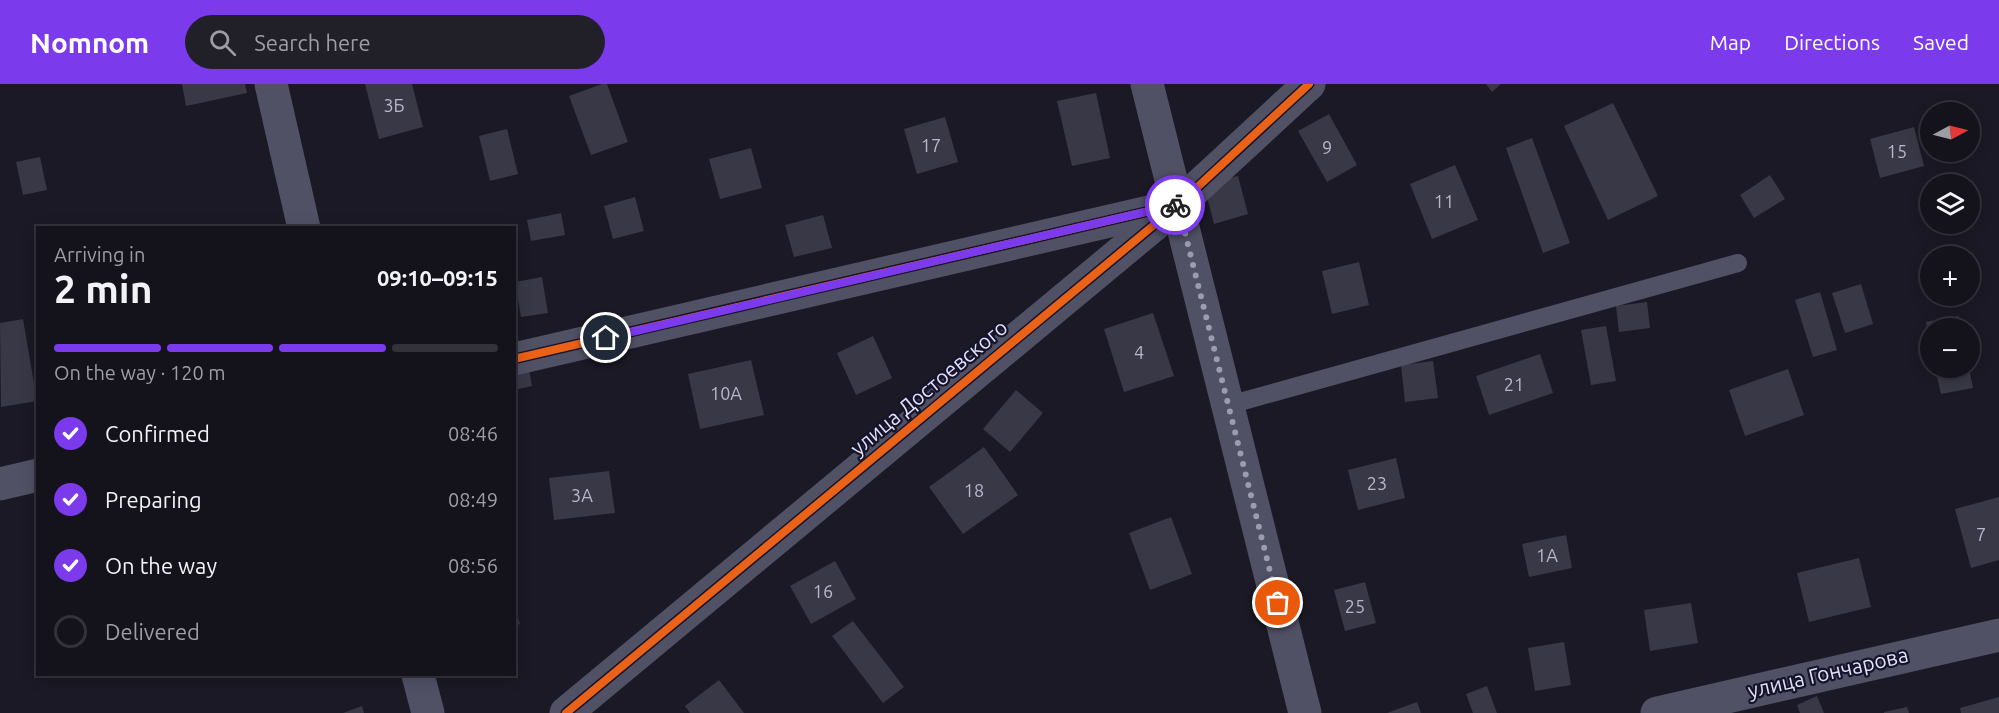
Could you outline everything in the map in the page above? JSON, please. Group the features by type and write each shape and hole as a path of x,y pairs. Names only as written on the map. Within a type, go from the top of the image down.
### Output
{"street":[{"path":"272,84 304,226"},
{"path":"1147,84 1305,713"},
{"name":"улица Достоевского","path":"566,713 1178,205 1309,84"},
{"path":"516,359 1178,205"},
{"path":"0,484 36,475"},
{"name":"улица Гончарова","path":"1657,713 1999,635"},
{"path":"418,676 428,713"}],"lane":[{"path":"1229,405 1738,263"}],"building":[{"path":"182,84 245,84 247,93 186,106"},
{"path":"365,84 412,84 423,127 379,139"},
{"path":"607,84 628,142 591,155 569,96"},
{"path":"1486,84 1501,84 1492,92"},
{"path":"1096,93 1110,158 1072,166 1057,101"},
{"path":"1613,103 1658,196 1608,220 1564,126"},
{"path":"1329,114 1357,165 1327,182 1298,131"},
{"path":"945,117 958,162 917,174 904,129"},
{"path":"1914,127 1920,150 1920,162 1923,162 1924,166 1880,178 1870,139"},
{"path":"507,129 518,174 490,181 479,136"},
{"path":"1532,138 1570,243 1543,253 1506,148"},
{"path":"751,148 762,188 720,199 709,159"},
{"path":"40,157 47,190 23,195 16,162"},
{"path":"1455,165 1478,220 1432,239 1410,184"},
{"path":"1770,175 1785,199 1754,218 1740,195"},
{"path":"1238,176 1248,214 1214,224 1204,185"},
{"path":"635,197 644,231 613,239 604,206"},
{"path":"561,213 565,235 531,241 527,220"},
{"path":"823,215 832,248 794,257 785,225"},
{"path":"1359,262 1369,305 1332,314 1322,271"},
{"path":"542,277 548,313 521,317 516,282"},
{"path":"1861,284 1873,324 1845,333 1832,293"},
{"path":"1820,292 1837,350 1813,357 1795,300"},
{"path":"1647,302 1650,328 1619,332 1616,306"},
{"path":"1153,313 1174,376 1124,392 1104,329"},
{"path":"23,319 36,401 1,407 0,323"},
{"path":"1606,326 1616,381 1591,385 1581,330"},
{"path":"873,336 892,378 856,395 837,353"},
{"path":"1540,354 1553,393 1489,415 1476,376"},
{"path":"751,360 764,415 700,429 688,374"},
{"path":"1433,361 1438,398 1405,402 1401,365"},
{"path":"529,369 532,386 516,390 516,372"},
{"path":"1788,369 1804,415 1745,436 1729,390"},
{"path":"1937,378 1971,378 1973,388 1941,394"},
{"path":"1016,390 1043,413 1010,452 983,429"},
{"path":"984,447 1018,495 963,534 929,487"},
{"path":"1396,458 1405,498 1358,510 1348,470"},
{"path":"609,471 615,513 554,520 549,478"},
{"path":"1999,497 1999,560 1971,568 1955,509"},
{"path":"1171,517 1192,574 1150,590 1129,533"},
{"path":"1566,535 1572,568 1529,577 1522,544"},
{"path":"1859,558 1871,607 1809,622 1797,573"},
{"path":"835,561 856,599 811,624 790,586"},
{"path":"1365,582 1376,623 1345,631 1334,590"},
{"path":"1691,603 1698,643 1650,651 1644,610"},
{"path":"516,612 520,624 516,625"},
{"path":"853,621 904,687 883,703 832,636"},
{"path":"1564,642 1571,685 1535,691 1528,648"},
{"path":"719,680 744,713 690,713 685,706"},
{"path":"1487,686 1497,713 1473,713 1466,694"},
{"path":"1817,696 1824,713 1800,713 1797,705"},
{"path":"1999,697 1999,713 1961,713 1960,708"},
{"path":"1417,702 1421,713 1387,713"},
{"path":"362,706 364,713 343,713"},
{"path":"1907,707 1909,713 1884,713 1884,712"}],"cycle path":[{"path":"566,713 1178,205 1309,84"},
{"path":"516,359 1175,205"}],"way so far":[{"path":"1175,205 1178,205 1278,603"}],"route":[{"path":"606,338 1175,205"}]}
